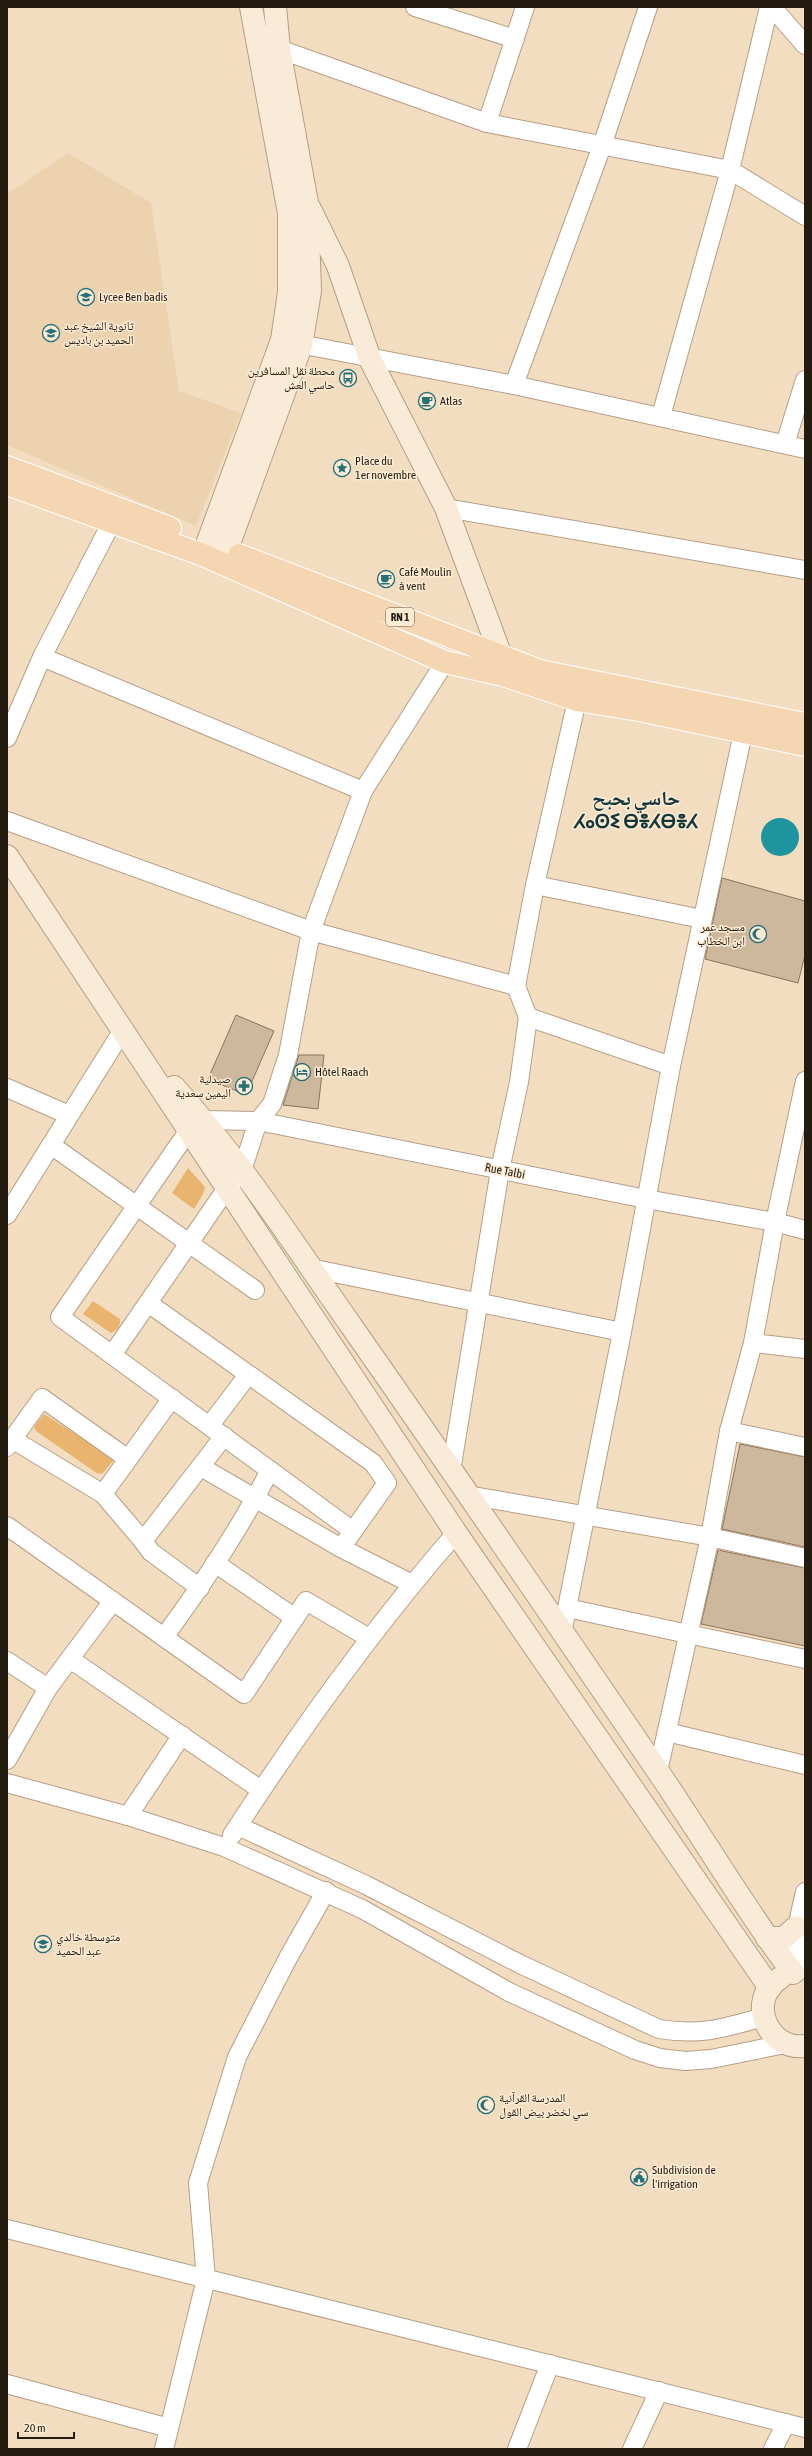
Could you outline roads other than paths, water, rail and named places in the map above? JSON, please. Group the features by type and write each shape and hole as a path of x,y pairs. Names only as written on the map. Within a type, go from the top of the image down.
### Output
{"main road":[{"name":"RN 1","path":"7,468 116,515 225,557 540,671 805,724"},
{"name":"RN 1","path":"7,484 116,515"},
{"name":"RN 1","path":"225,557 445,662 503,675 577,700 638,710 805,745"}],"street":[{"path":"205,549 292,343 289,292 289,214 251,7"},
{"path":"225,557 292,343 310,291 307,203 280,49 276,7 285,7"},
{"path":"415,7 441,11 515,39"},
{"path":"487,123 525,7"},
{"path":"514,385 602,146 648,7"},
{"path":"770,7 805,45"},
{"path":"661,416 730,170 770,7"},
{"path":"280,49 487,123 730,170 805,216"},
{"path":"307,203 338,266 370,359 446,508 501,656"},
{"path":"292,343 370,359 514,385 661,416 805,449"},
{"path":"785,444 805,380"},
{"path":"446,508 805,570"},
{"path":"7,738 42,657 116,515"},
{"path":"42,657 364,791"},
{"path":"112,1355 189,1243 242,1171 258,1121 272,1104 288,1055 311,931 364,791 445,662"},
{"path":"451,1471 500,1170 519,1082 528,1017 516,986 535,885 577,700"},
{"path":"562,1633 622,1332 671,1066 743,733"},
{"path":"7,821 311,931 516,986"},
{"path":"7,856 123,1030 196,1125 242,1171 658,1772 767,1938 798,1973"},
{"path":"535,885 702,919"},
{"path":"528,1017 671,1066"},
{"path":"7,1215 123,1030"},
{"path":"658,1772 710,1537 729,1432 753,1343 775,1222 805,1081"},
{"path":"7,1088 70,1115"},
{"name":"Rue Talbi","path":"196,1125 258,1121 646,1199 775,1222 805,1230"},
{"path":"196,1125 228,1188 456,1533 770,1988"},
{"path":"196,1125 136,1206 60,1316 353,1531"},
{"path":"51,1145 255,1290"},
{"path":"310,1268 622,1332"},
{"path":"148,1303 373,1463 387,1483 341,1548"},
{"path":"753,1343 805,1350"},
{"path":"210,1425 248,1375"},
{"path":"128,1460 42,1398 10,1443 103,1494 151,1552 200,1588"},
{"path":"103,1494 172,1398"},
{"path":"729,1432 805,1446"},
{"path":"143,1541 224,1436"},
{"path":"201,1467 341,1548 412,1584"},
{"path":"164,1637 216,1564 255,1499 270,1470"},
{"path":"467,1495 586,1514 710,1537 805,1558"},
{"path":"7,1526 244,1694 306,1601 369,1638"},
{"path":"224,1847 261,1790 369,1638 412,1584 456,1533"},
{"path":"216,1564 295,1618"},
{"path":"7,1760 48,1688 113,1601"},
{"path":"568,1608 805,1659"},
{"path":"70,1659 261,1790"},
{"path":"7,1661 48,1688"},
{"path":"667,1732 805,1765"},
{"path":"128,1816 182,1735"},
{"path":"7,1783 128,1816 224,1847 326,1891 509,1992 635,2050 654,2056 686,2061 711,2059 795,2045"},
{"path":"238,1826 366,1885 520,1964 659,2029 682,2033 708,2032 763,2017"},
{"path":"164,2449 206,2279 198,2183 237,2057 288,1958 326,1891"},
{"path":"798,1973 795,1946 796,1927 805,1892"},
{"path":"767,1938 784,1938 796,1927"},
{"path":"795,2045 771,2033 763,2017 763,2002 770,1988 776,1981 798,1973"},
{"path":"7,2229 805,2428"},
{"path":"517,2449 550,2364"},
{"path":"7,2384 169,2428"},
{"path":"632,2449 658,2391"},
{"path":"774,2449 786,2423"}],"water":[{"path":"780,818 790,821 796,827 799,837 796,847 790,853 780,856 770,853 764,847 761,837 764,827 770,821"}],"place":[{"name":"Lycee Ben badis","path":"86,297"},
{"name":"ثانوية الشيخ عبد الحميد بن باديس","path":"51,333"},
{"name":"محطة نقل المسافرين حاسي العش","path":"348,378"},
{"name":"Atlas","path":"427,401"},
{"name":"Place du 1er novembre","path":"342,468"},
{"name":"Café Moulin à vent","path":"386,579"},
{"name":"مسجد عمر ابن الخطاب","path":"758,934"},
{"name":"Hôtel Raach","path":"302,1072"},
{"name":"صيدلية اليمين سعدية","path":"244,1086"},
{"name":"متوسطة خالدي عبد الحميد","path":"43,1944"},
{"name":"المدرسة القرآنية سي لخضر بيض القول","path":"486,2105"},
{"name":"Subdivision de l'irrigation","path":"639,2177"}],"district":[{"name":"حاسي بحبح ⵃⴰⵙⵉ ⴱⴻⵃⴱⴻⵃ","path":"636,810"}]}
